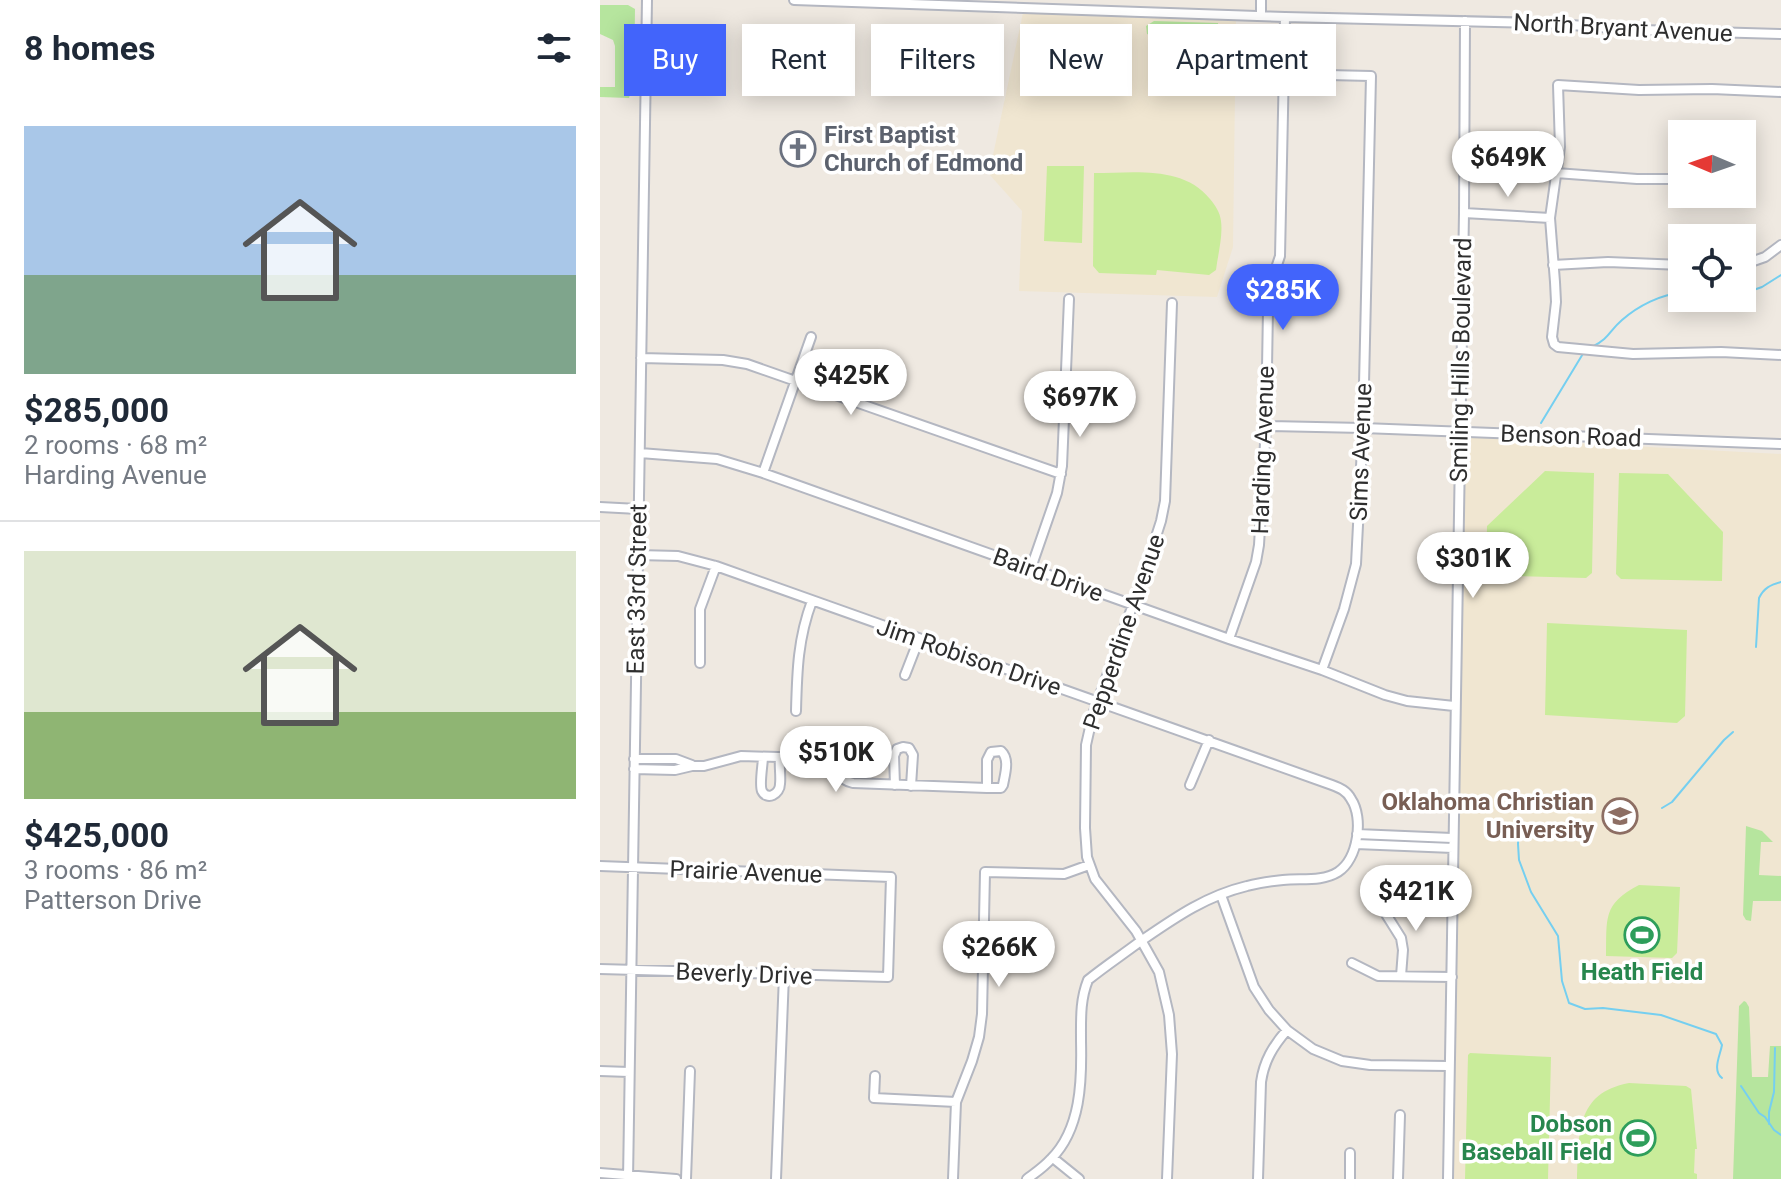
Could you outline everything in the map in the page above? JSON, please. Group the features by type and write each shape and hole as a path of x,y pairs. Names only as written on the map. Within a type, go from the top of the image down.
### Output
{"street":[{"name":"East 33rd Street","path":"628,1177 647,0"},
{"name":"North Bryant Avenue","path":"794,0 998,4 1130,12 1781,34"},
{"path":"1130,0 1130,12"},
{"path":"1261,0 1261,16"},
{"name":"Harding Avenue","path":"1285,17 1285,24"},
{"name":"Smiling Hills Boulevard","path":"1448,1179 1465,21"},
{"name":"Sims Avenue","path":"1322,670 1356,564 1363,428 1371,76 1336,75"},
{"path":"1781,92 1639,90 1558,85 1560,147 1550,218 1556,302 1554,344 1563,349 1605,352 1781,355"},
{"name":"Harding Avenue","path":"1229,639 1256,562 1262,523 1268,309 1280,256 1284,96"},
{"path":"1556,173 1668,179"},
{"path":"1464,213 1550,218"},
{"path":"1756,260 1781,245"},
{"path":"1553,265 1668,264"},
{"path":"1031,568 1061,474 1069,299"},
{"name":"Pepperdine Avenue","path":"1167,1179 1172,1054 1169,1015 1159,972 1142,941 1100,886 1089,865 1085,828 1086,745 1098,702 1156,541 1165,501 1172,303"},
{"path":"763,473 811,337"},
{"path":"641,358 736,362 796,380 1061,474"},
{"name":"Benson Road","path":"1266,426 1781,444"},
{"name":"Baird Drive","path":"640,453 717,459 763,473 1385,695 1407,701 1454,706"},
{"path":"600,507 638,509"},
{"name":"Jim Robison Drive","path":"638,555 678,556 716,566 1341,789 1350,796 1355,806 1356,844"},
{"path":"700,663 700,609 716,566"},
{"path":"796,711 798,652 812,601"},
{"path":"905,675 919,639"},
{"path":"1190,785 1209,740"},
{"path":"895,785 894,756 897,749 903,747 909,748 913,755 911,786"},
{"path":"634,769 671,770 710,765 741,756 811,758 821,761 847,782 911,786 987,788 1001,788 1006,760 1001,751 991,752 988,757 987,788"},
{"path":"763,757 761,788 768,796 777,793 780,787 780,757"},
{"path":"634,759 671,759 692,766"},
{"path":"671,759 671,770"},
{"path":"1357,834 1452,838"},
{"path":"1027,1179 1053,1158 1074,1118 1082,1067 1082,993 1088,980 1199,903 1259,884 1334,874 1347,864 1356,844 1453,848"},
{"path":"953,1179 956,1102 972,1061 982,1014 985,872 1064,874 1089,865"},
{"name":"Prairie Avenue","path":"600,866 891,877 888,977"},
{"path":"1221,895 1254,987 1287,1030 1313,1049 1342,1061 1370,1065 1448,1066"},
{"path":"1379,903 1401,938 1401,976"},
{"path":"1352,963 1374,975 1452,977"},
{"name":"Beverly Drive","path":"600,969 888,977"},
{"path":"776,1179 784,975"},
{"path":"1258,1179 1263,1069 1276,1042 1287,1030"},
{"path":"600,1071 629,1072"},
{"path":"686,1179 690,1071"},
{"path":"875,1076 874,1098 956,1102"},
{"path":"1398,1179 1400,1115"},
{"path":"1350,1153 1350,1179"},
{"path":"1053,1158 1079,1179"},
{"path":"600,1173 676,1179"}],"shaded area":[{"path":"1024,8 1236,15 1236,24 1148,24 1148,96 1235,96 1233,247 1217,297 1019,291 1022,211 989,174 1020,27 1020,96 1132,96 1132,24 1021,24"},
{"name":"Oklahoma Christian University","path":"1464,437 1781,454 1781,1179 1452,1179"}],"green space":[{"path":"600,5 628,5 635,9 635,24 624,24 624,96 629,98 600,97 600,87 615,87 615,46 613,40 600,34"},
{"path":"1154,21 1218,24 1149,24"},
{"path":"1047,166 1084,166 1082,243 1044,241"},
{"path":"1094,173 1156,173 1172,176 1199,188 1214,204 1220,218 1221,239 1216,270 1209,275 1157,270 1156,275 1099,273 1093,266"},
{"path":"1545,471 1594,473 1592,573 1586,578 1486,575 1487,526"},
{"path":"1619,473 1668,474 1723,532 1722,581 1621,579 1616,574"},
{"path":"1547,623 1687,630 1685,716 1677,723 1545,715"},
{"path":"1746,826 1762,831 1773,842 1761,842 1759,875 1781,876 1781,901 1753,901 1751,921 1743,915"},
{"name":"Heath Field","path":"1639,885 1680,887 1677,953 1672,958 1606,956 1609,914 1618,899"},
{"path":"1744,1001 1749,1007 1752,1077 1768,1077 1770,1046 1781,1046 1781,1179 1733,1179 1739,1006"},
{"path":"1470,1053 1551,1057 1548,1179 1465,1179"},
{"name":"Dobson Baseball Field","path":"1629,1083 1686,1086 1691,1089 1697,1149 1694,1173 1697,1179 1577,1179 1580,1132 1589,1106 1611,1088"}],"waterway":[{"path":"1756,289 1781,275"},
{"path":"1592,347 1642,306 1668,296"},
{"path":"1541,423 1584,352"},
{"path":"1756,647 1759,598 1768,587 1781,582"},
{"path":"1662,808 1672,802 1733,732"},
{"path":"1519,820 1519,860 1531,892 1558,936 1562,981 1569,1003 1585,1009 1603,1008 1661,1015 1716,1034 1722,1045 1717,1067 1722,1078"},
{"path":"1769,1124 1774,1092 1775,1048"},
{"path":"1741,1086 1759,1113 1781,1135"}],"place":[{"name":"First Baptist Church of Edmond","path":"798,149"},
{"name":"Oklahoma Christian University","path":"1620,816"},
{"name":"Heath Field","path":"1642,935"},
{"name":"Dobson Baseball Field","path":"1638,1138"}]}
